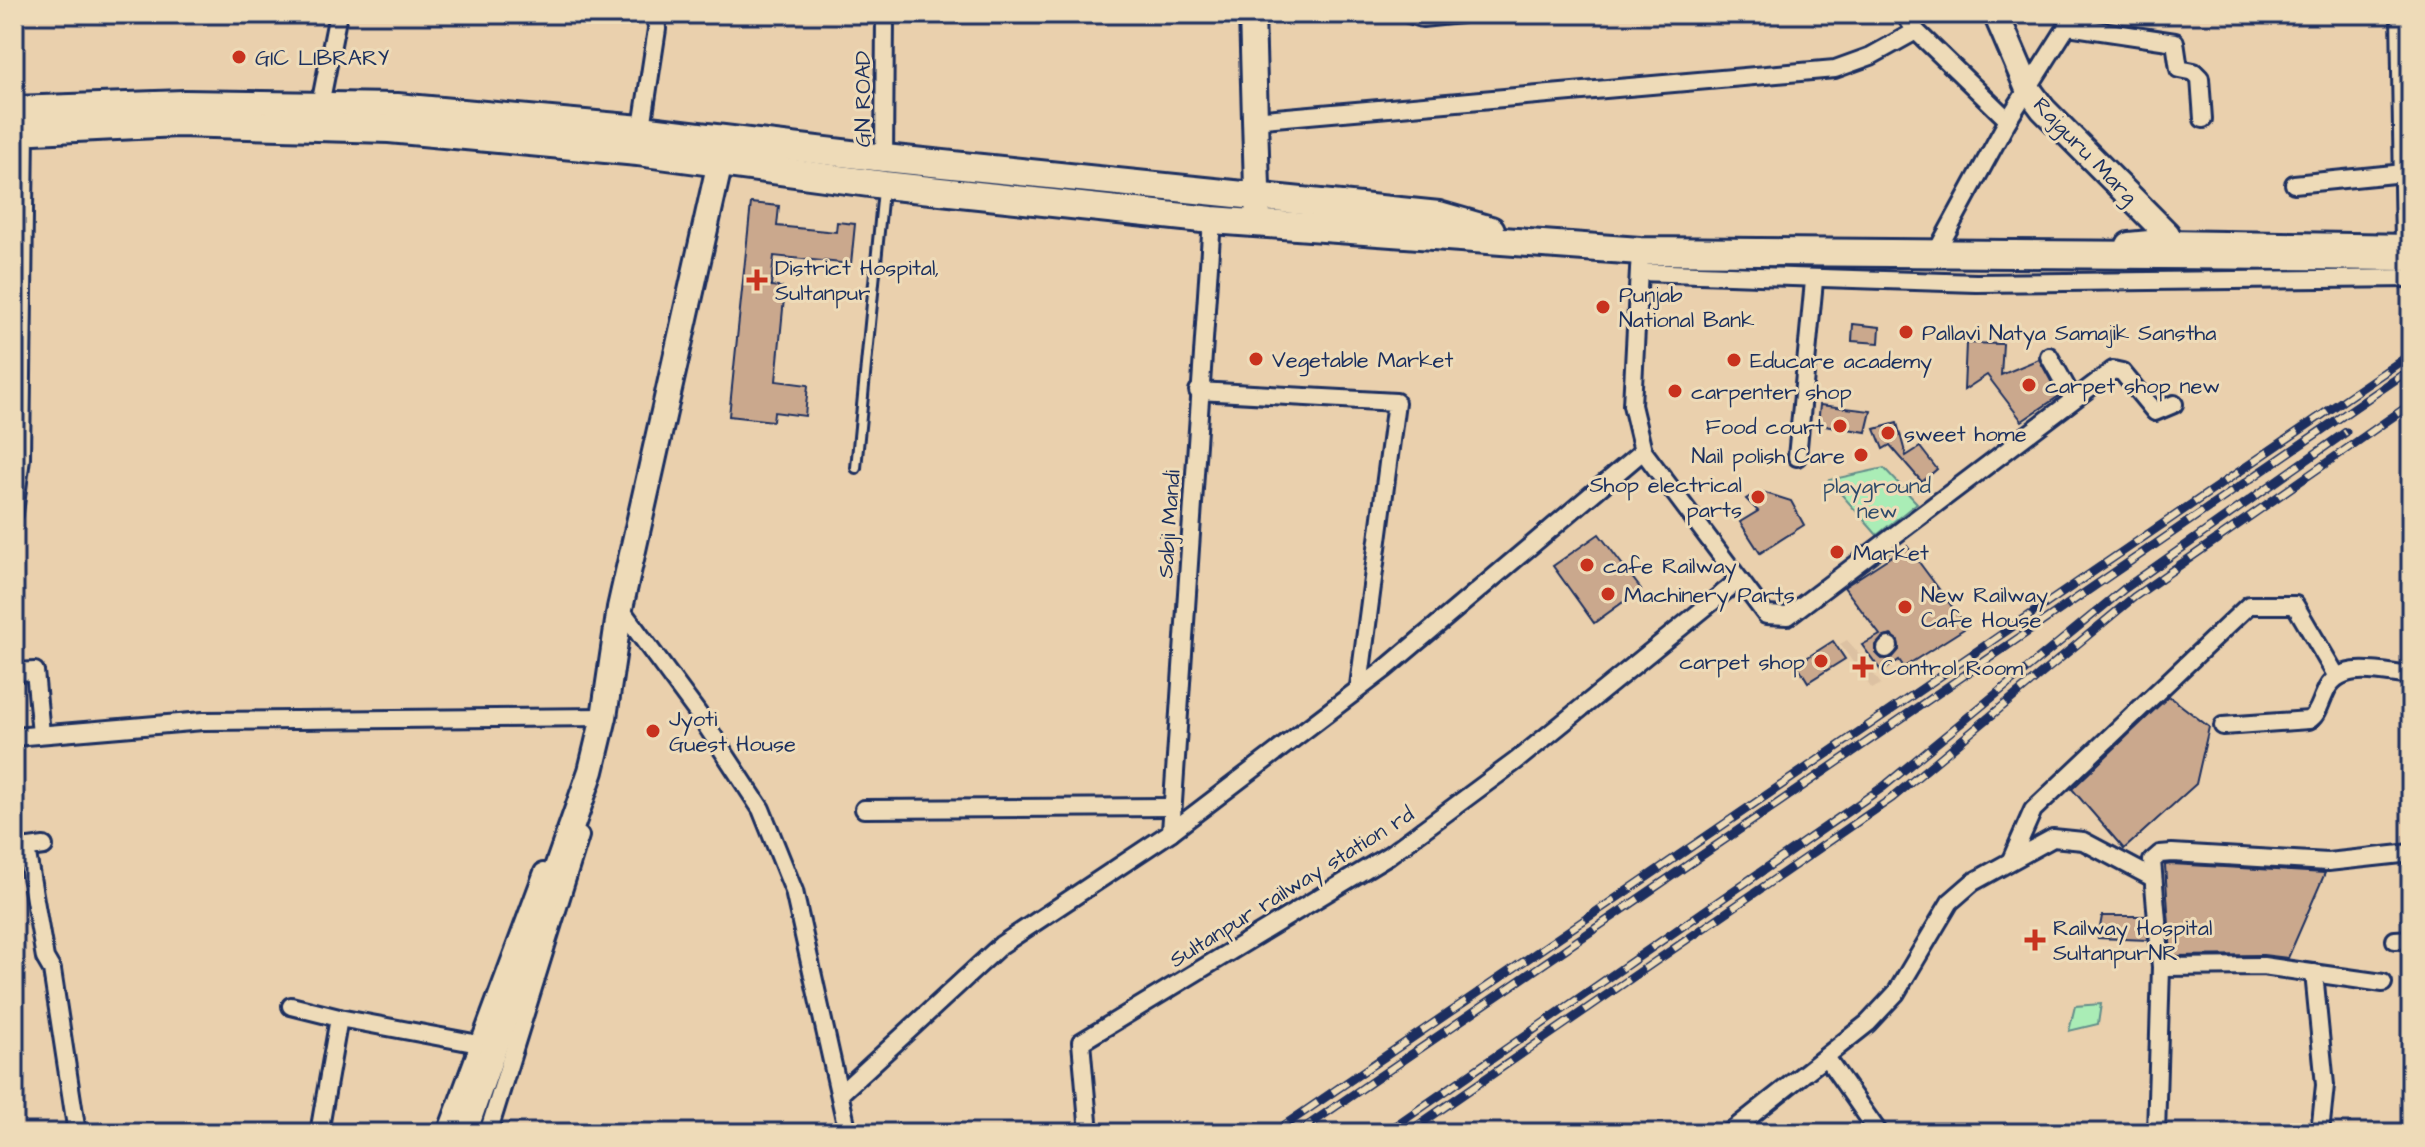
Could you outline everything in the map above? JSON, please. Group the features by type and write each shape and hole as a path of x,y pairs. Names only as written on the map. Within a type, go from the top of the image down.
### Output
{"main road":[{"path":"18,124 178,123 318,115 389,129 640,141 884,158 1439,215 1529,241 1644,259 2409,248"},
{"path":"640,141 720,162 884,185 1212,220 1450,239 1529,241"}],"street":[{"path":"318,115 338,14"},
{"path":"640,141 657,29 656,14"},
{"name":"GN ROAD","path":"884,185 885,14"},
{"path":"1252,14 1258,223"},
{"path":"1409,14 1422,18 1461,14"},
{"path":"1904,14 1916,31 2008,120"},
{"name":"Rajguru Marg","path":"1996,14 2028,89 2043,109 2166,237"},
{"path":"2174,404 2155,412 2119,369 2073,399 1788,616 1766,615 1643,451 1632,405 1646,242 1653,239 1940,245 2148,245 2166,237 2409,248 2400,14"},
{"path":"1940,245 2008,120 2072,20 2175,42 2179,69 2194,72 2200,78 2203,119"},
{"path":"1253,120 1835,69 1871,56 1916,31"},
{"path":"14,513 21,458 18,124"},
{"path":"488,1133 580,837 604,717 620,608 720,162"},
{"path":"2294,184 2404,173"},
{"name":"Sabji Mandi","path":"1171,832 1198,391 1212,220"},
{"path":"1644,259 1814,281 1976,283 2411,278"},
{"path":"1797,457 1814,281"},
{"path":"2049,356 2073,399"},
{"path":"1198,391 1396,402 1359,686"},
{"path":"840,1094 1001,945 1171,832 1385,669 1643,451"},
{"name":"Sultanpur railway station rd","path":"1089,1133 1081,1042 1389,855 1516,761 1739,580"},
{"path":"2011,860 2033,810 2249,605 2295,605 2336,675"},
{"path":"620,608 702,719 761,809 794,891 848,1133"},
{"path":"14,672 35,671 41,734"},
{"path":"2223,726 2309,720 2315,717 2329,681 2336,675 2355,671 2411,676"},
{"path":"14,737 203,721 604,717"},
{"path":"464,1133 591,771"},
{"path":"446,1133 567,807 591,771"},
{"path":"864,809 1172,807"},
{"path":"1729,1133 1868,1023 1896,993 1950,902 1973,882 2053,838 2071,838 2151,877"},
{"path":"44,846 20,849 45,958 52,970 77,1133"},
{"path":"2156,1133 2161,967 2152,861 2160,854 2328,862 2411,853"},
{"path":"2161,967 2246,965 2383,983"},
{"path":"2314,973 2325,1085 2320,1133"},
{"path":"291,1006 479,1044"},
{"path":"319,1133 339,1018"},
{"path":"1826,1057 1879,1133"}],"lane":[{"path":"856,468 884,185"}],"shaded area":[{"name":"Control Room","path":"1847,640 1881,684 1872,689 1840,644"}],"green space":[{"name":"playground new","path":"1884,468 1917,503 1877,535 1829,480"},
{"path":"2101,1004 2098,1024 2069,1031 2075,1006"}],"building":[{"path":"751,203 779,206 777,226 836,232 837,222 855,224 851,264 774,256 771,286 785,288 776,381 808,385 805,416 774,412 773,421 729,416"},
{"path":"1853,324 1880,327 1879,343 1852,341"},
{"name":"carpet shop new","path":"1966,343 2003,344 2001,375 2039,359 2059,396 2022,421 1987,375 1964,390"},
{"path":"1820,405 1871,411 1866,432 1818,424"},
{"path":"1897,423 1906,456 1920,447 1937,469 1922,482 1890,445 1883,449 1875,429"},
{"path":"1759,491 1791,501 1804,525 1760,553 1740,522 1758,511 1746,499"},
{"path":"1599,534 1641,589 1594,623 1553,566"},
{"name":"New Railway Cafe House","path":"1907,546 1967,627 1904,667 1899,660 1882,672 1862,645 1880,635 1844,587","holes":["1891,635 1897,639 1899,650 1893,657 1882,659 1876,653 1876,645 1882,638"]},
{"name":"carpet shop","path":"1833,641 1845,659 1808,682 1797,664"},
{"path":"2169,696 2209,727 2196,784 2124,849 2072,789"},
{"path":"2165,865 2325,873 2288,958 2263,955 2171,956"},
{"path":"2102,916 2146,916 2148,940 2098,938"}],"railway":[{"path":"1273,1133 2411,354"},
{"path":"1297,1133 2402,375"},
{"path":"1407,1133 1892,798 2134,597 2411,404"},
{"path":"1385,1133 1883,787 2124,589 2346,432"}],"place":[{"name":"GIC LIBRARY","path":"239,57"},
{"name":"District Hospital, Sultanpur","path":"757,280"},
{"name":"Punjab National Bank","path":"1603,307"},
{"name":"Pallavi Natya Samajik Sanstha","path":"1906,332"},
{"name":"Vegetable Market","path":"1256,359"},
{"name":"Educare academy","path":"1734,360"},
{"name":"carpet shop new","path":"2029,385"},
{"name":"carpenter shop","path":"1675,391"},
{"name":"Food court","path":"1840,426"},
{"name":"sweet home","path":"1888,433"},
{"name":"Nail polish Care","path":"1861,455"},
{"name":"Shop electrical parts","path":"1758,497"},
{"name":"Market","path":"1837,552"},
{"name":"cafe Railway","path":"1587,565"},
{"name":"Machinery Parts","path":"1608,594"},
{"name":"New Railway Cafe House","path":"1905,607"},
{"name":"carpet shop","path":"1821,661"},
{"name":"Control Room","path":"1863,667"},
{"name":"Jyoti Guest House","path":"653,731"},
{"name":"Railway Hospital SultanpurNR","path":"2035,940"}]}
